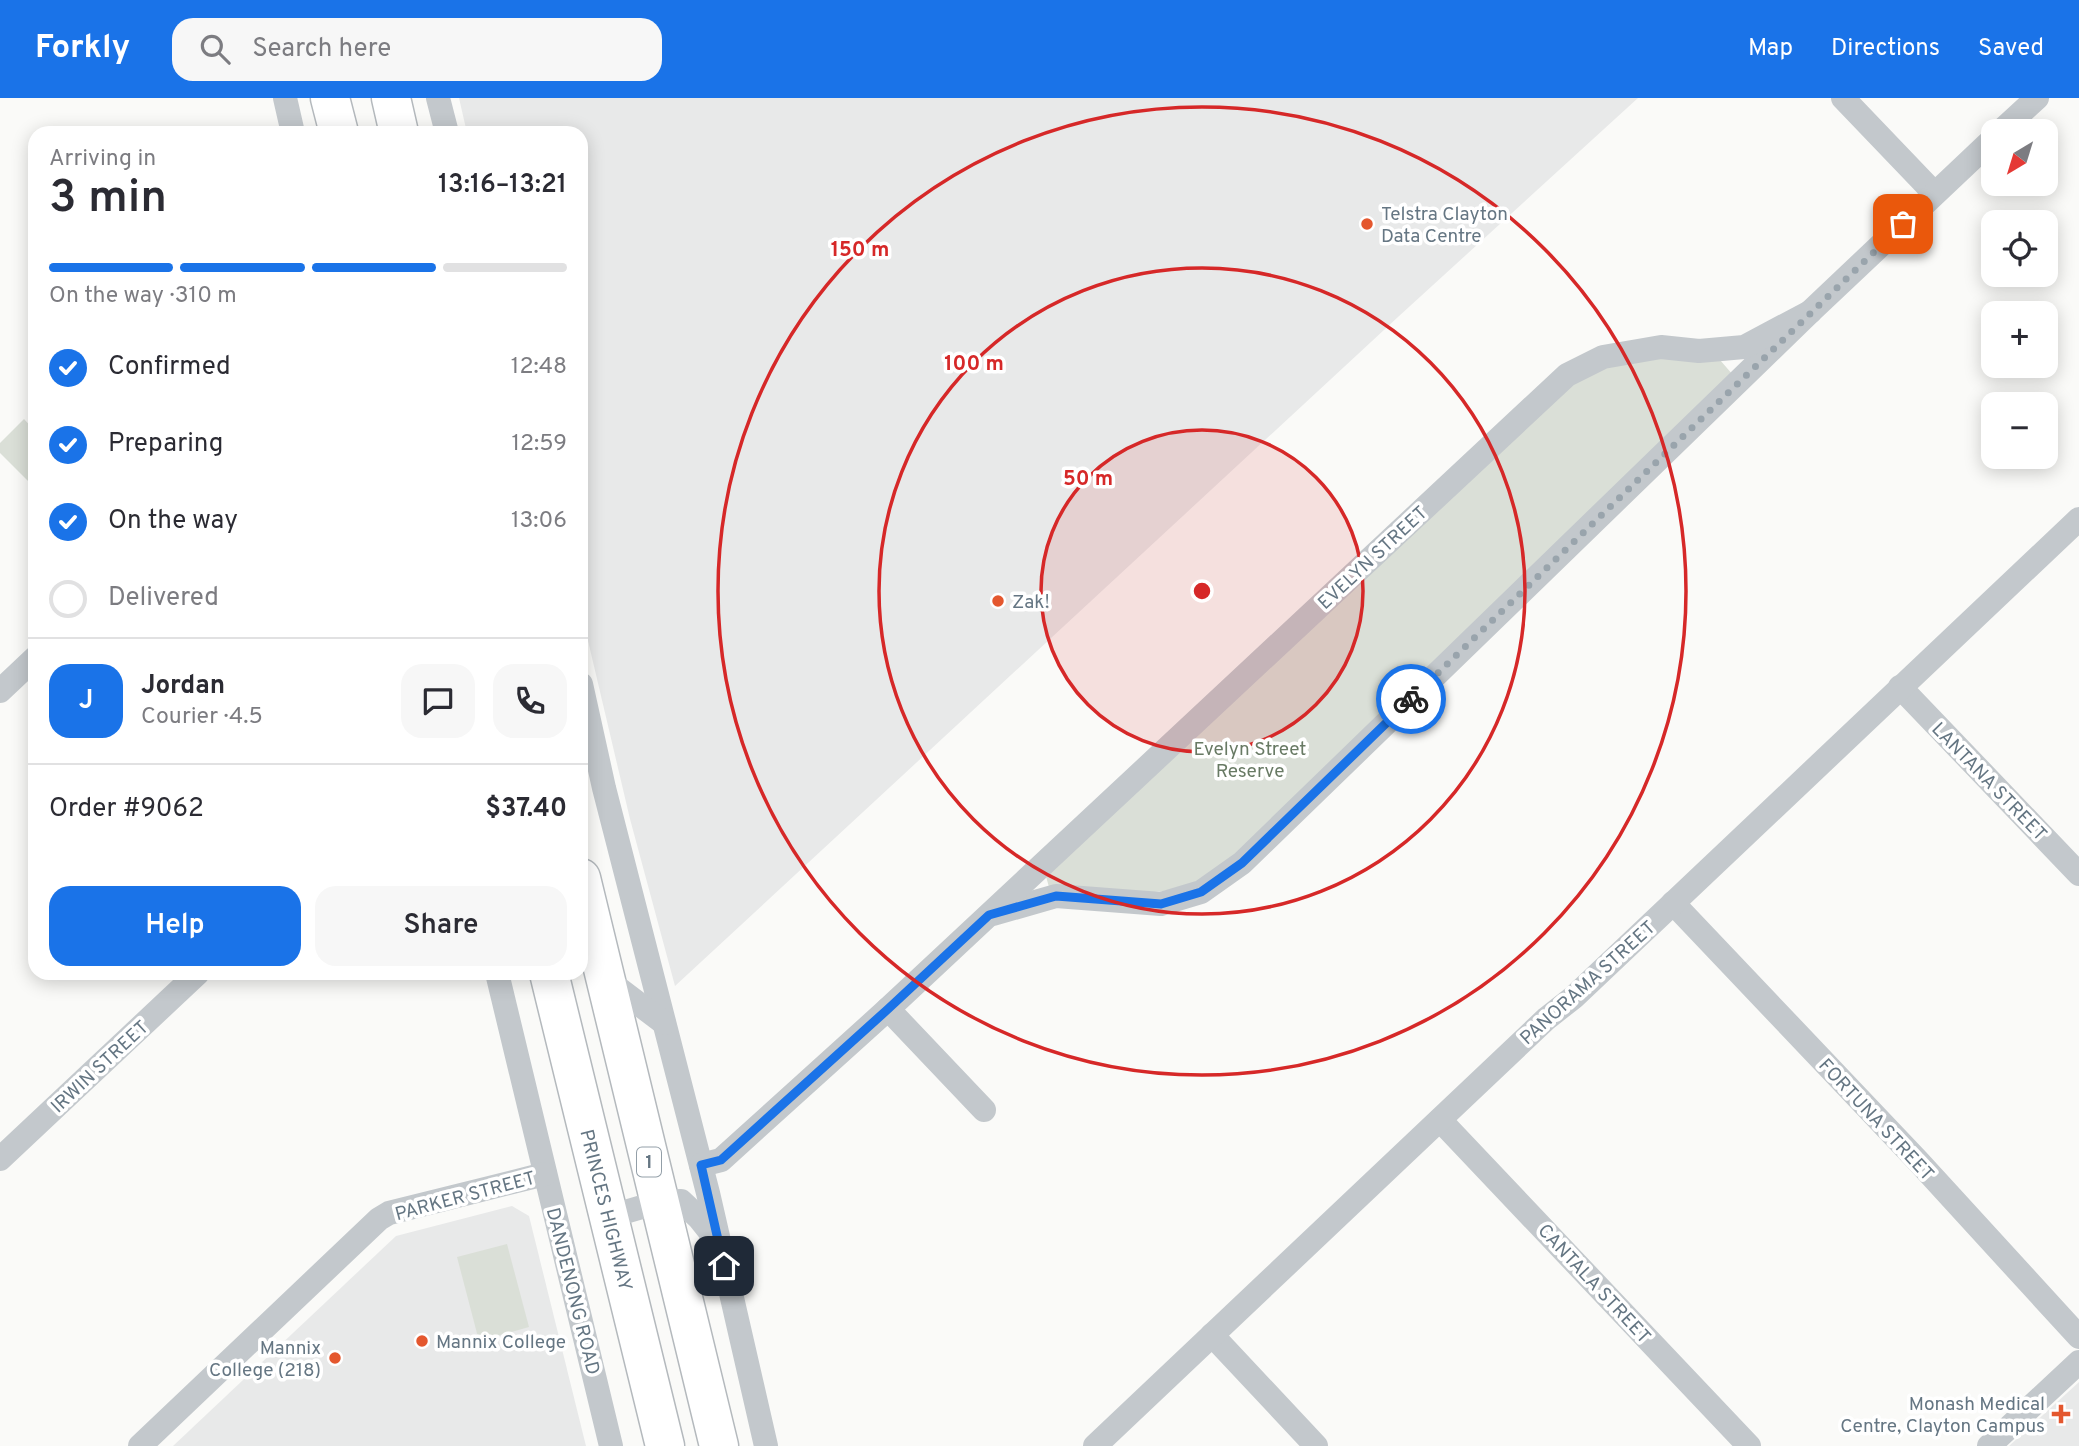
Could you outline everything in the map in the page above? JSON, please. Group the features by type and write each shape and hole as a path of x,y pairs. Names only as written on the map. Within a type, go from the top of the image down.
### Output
{"highway":[{"path":"330,98 337,126"},
{"path":"391,98 397,126"},
{"name":"1","path":"588,906 719,1446"},
{"name":"PRINCES HIGHWAY","path":"552,980 665,1446"}],"street":[{"path":"285,98 291,126"},
{"path":"438,98 445,126"},
{"path":"1843,98 1934,193"},
{"path":"2014,119 2037,98"},
{"name":"EVELYN STREET","path":"989,915 1056,896 1161,904 1201,892 1242,863 1810,312 1981,150"},
{"name":"EVELYN STREET","path":"701,1165 721,1160 888,1009 1567,375 1603,357 1661,347 1699,351 1744,347 1810,312"},
{"name":"PANORAMA STREET","path":"1095,1446 1546,1018 1574,998 2079,519"},
{"path":"0,691 28,665"},
{"name":"LANTANA STREET","path":"1900,687 2079,874"},
{"path":"588,716 604,788 701,1165 766,1446"},
{"name":"FORTUNA STREET","path":"1673,903 1918,1161 2079,1337"},
{"path":"606,979 664,1023"},
{"name":"IRWIN STREET","path":"0,1159 191,980"},
{"name":"DANDENONG ROAD","path":"499,980 611,1446"},
{"path":"888,1009 984,1110"},
{"name":"CANTALA STREET","path":"1440,1120 1749,1446"},
{"name":"PARKER STREET","path":"140,1446 379,1219 389,1213 545,1174"},
{"path":"608,1217 659,1202 681,1201 720,1245"},
{"path":"1212,1335 1316,1446"},
{"path":"1989,1446 2079,1362"}],"shaded area":[{"path":"459,98 1638,98 675,986 630,819 588,641 588,126 465,126"},
{"name":"Mannix College","path":"512,1206 529,1216 586,1446 173,1446 396,1236"},
{"name":"Monash Medical Centre, Clayton Campus","path":"2079,1382 2079,1446 2009,1446"}],"green space":[{"name":"Evelyn Street Reserve","path":"1651,357 1720,360 1733,375 1226,862 1201,880 1165,891 1126,893 1049,887 1045,873 1561,385 1595,367"},
{"path":"24,419 28,423 28,481 0,453 0,443"},
{"path":"507,1244 529,1327 479,1341 457,1257"}],"way so far":[{"path":"1411,699 1903,224"}],"place":[{"name":"Telstra Clayton Data Centre","path":"1367,224"},
{"name":"Zak!","path":"998,601"},
{"name":"Mannix College","path":"422,1341"},
{"name":"Mannix College (218)","path":"335,1358"},
{"name":"Monash Medical Centre, Clayton Campus","path":"2061,1414"}],"route":[{"path":"724,1266 701,1165 721,1160 989,915 1056,896 1161,904 1201,892 1242,863 1411,699"}]}
